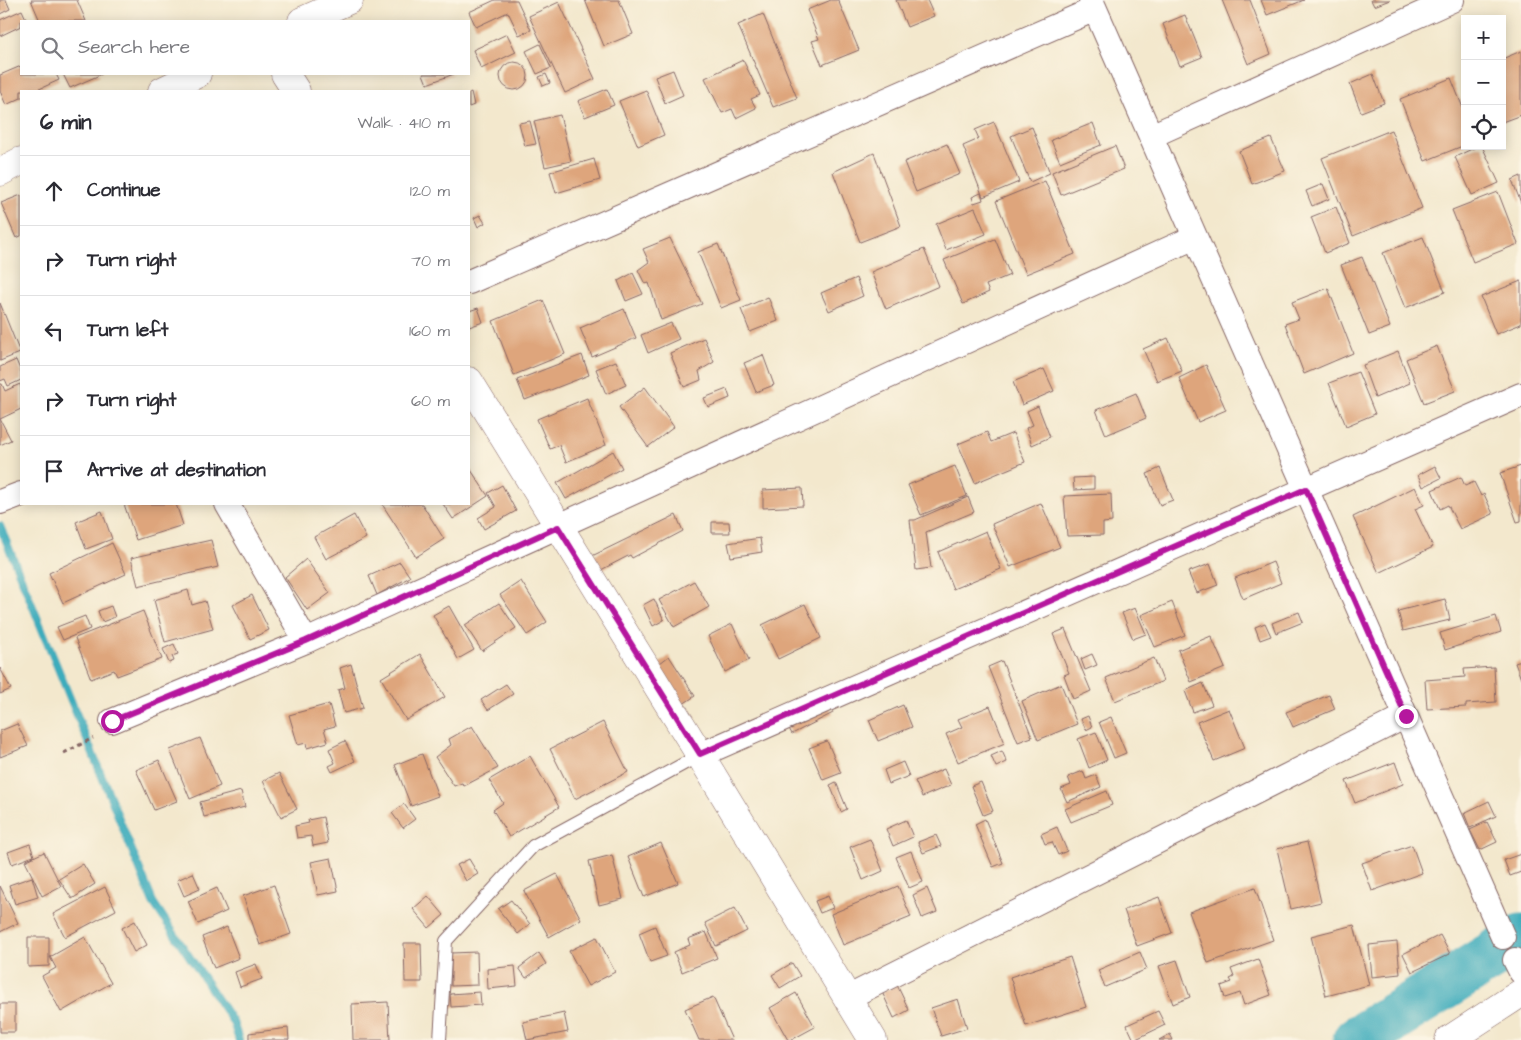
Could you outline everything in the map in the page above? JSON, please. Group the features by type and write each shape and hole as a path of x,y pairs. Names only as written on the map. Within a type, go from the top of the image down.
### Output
{"street":[{"path":"312,11 349,0"},
{"path":"1151,136 1452,0"},
{"path":"470,282 1093,4 1503,937"},
{"path":"164,90 195,75"},
{"path":"286,75 295,90"},
{"path":"0,172 20,162"},
{"path":"112,721 306,641 1195,237"},
{"path":"470,383 700,754 872,1040"},
{"path":"700,754 1521,395"},
{"path":"0,502 20,494"},
{"path":"229,505 306,641"},
{"path":"847,998 1406,716"},
{"path":"1449,1040 1521,993"}],"lane":[{"path":"440,1040 446,941 533,846 700,754"}],"path":[{"path":"64,752 82,744"}],"building":[{"path":"0,0 6,0 10,9 0,14"},
{"path":"31,0 77,0 86,20 40,20"},
{"path":"495,0 517,0 531,30 519,35 508,12 476,27 469,12"},
{"path":"585,0 619,0 633,34 604,46"},
{"path":"831,0 838,0 859,50 822,65 812,41 819,39 807,10"},
{"path":"896,0 927,0 934,16 907,27"},
{"path":"1222,0 1250,0 1271,54 1248,64"},
{"path":"1261,0 1304,0 1267,15"},
{"path":"1371,0 1390,0 1374,6"},
{"path":"559,2 595,79 565,93 529,16"},
{"path":"22,10 27,20 20,20 20,26 0,36 0,20"},
{"path":"763,14 797,98 773,107 738,25"},
{"path":"1185,15 1202,57 1180,66 1163,24"},
{"path":"507,34 516,52 481,69 473,50"},
{"path":"540,44 551,68 537,74 526,51"},
{"path":"1521,51 1521,115 1506,121 1506,60 1506,57"},
{"path":"743,60 760,95 751,99 756,108 736,118 732,109 722,113 705,78"},
{"path":"514,62 524,66 528,76 524,86 514,90 504,86 500,76 504,66"},
{"path":"20,66 20,75 56,75 59,80 37,90 20,90 20,98 6,105 0,91 0,75"},
{"path":"673,70 683,95 665,103 655,77"},
{"path":"546,74 550,83 543,86 539,77"},
{"path":"1373,74 1384,103 1361,112 1350,84"},
{"path":"64,75 100,75 70,88"},
{"path":"423,75 451,75 427,84"},
{"path":"1451,78 1461,103 1461,147 1425,161 1400,99"},
{"path":"607,89 614,105 585,117 578,101"},
{"path":"646,90 664,135 638,146 619,101"},
{"path":"470,92 474,105 470,107"},
{"path":"560,115 571,161 545,167 534,121"},
{"path":"530,121 536,144 525,146 519,123"},
{"path":"994,122 1019,182 983,197 963,146 979,139 975,130"},
{"path":"1093,123 1101,145 1060,162 1051,140"},
{"path":"1032,127 1050,173 1030,182 1011,136"},
{"path":"1391,130 1422,208 1353,236 1322,158"},
{"path":"1271,138 1285,171 1252,184 1239,151"},
{"path":"947,144 960,174 916,192 904,162"},
{"path":"1115,146 1124,169 1061,195 1052,172"},
{"path":"1470,150 1484,150 1499,183 1472,195 1455,157"},
{"path":"874,153 901,226 860,242 833,172"},
{"path":"594,159 600,180 556,193 550,172"},
{"path":"1521,176 1521,203 1512,180"},
{"path":"1045,181 1075,254 1026,274 996,201"},
{"path":"1323,184 1329,199 1312,206 1306,191"},
{"path":"1498,192 1518,244 1473,262 1452,210"},
{"path":"981,193 983,200 974,203 972,197"},
{"path":"20,195 20,236 16,238 1,203"},
{"path":"1336,207 1350,243 1325,253 1311,217"},
{"path":"975,208 986,234 946,250 936,224"},
{"path":"480,215 485,223 478,227 474,218"},
{"path":"1423,237 1445,292 1405,308 1383,253"},
{"path":"670,238 702,304 661,320 649,283 645,284 638,270 649,262 643,249"},
{"path":"995,239 1010,275 986,285 989,292 963,304 944,260"},
{"path":"718,244 741,300 721,308 698,252"},
{"path":"924,249 939,286 886,309 871,272"},
{"path":"1362,257 1390,327 1369,335 1341,265"},
{"path":"633,273 643,294 626,301 618,281"},
{"path":"856,278 863,296 829,311 821,293"},
{"path":"1521,281 1521,324 1496,334 1481,297"},
{"path":"1328,288 1353,353 1304,374 1285,324 1299,319 1292,302"},
{"path":"768,297 778,321 750,332 741,309"},
{"path":"543,300 565,354 514,375 493,321"},
{"path":"0,303 20,353 0,361"},
{"path":"478,308 483,322 470,327 470,311"},
{"path":"624,309 636,338 592,357 580,328"},
{"path":"671,323 679,339 648,353 641,335"},
{"path":"704,338 714,362 699,371 701,380 684,387 670,353"},
{"path":"1168,338 1182,371 1157,381 1143,349"},
{"path":"1437,346 1455,391 1424,403 1406,359"},
{"path":"1398,351 1410,383 1375,398 1363,365"},
{"path":"582,355 589,375 525,400 517,380"},
{"path":"763,355 774,385 756,392 744,363"},
{"path":"16,360 20,370 20,380 8,386 5,379 0,381 0,367"},
{"path":"616,361 626,385 606,394 596,369"},
{"path":"1206,365 1226,410 1198,422 1179,378"},
{"path":"1044,369 1054,391 1022,405 1013,382"},
{"path":"1358,372 1375,414 1346,426 1329,383"},
{"path":"0,384 2,384 5,391 20,384 20,409 0,419"},
{"path":"645,387 674,427 648,447 619,407"},
{"path":"727,389 730,398 708,407 704,398"},
{"path":"1136,393 1146,418 1106,435 1096,410"},
{"path":"587,398 606,445 566,462 559,445 550,449 537,419"},
{"path":"1038,406 1050,437 1032,445 1026,428 1033,425 1027,411"},
{"path":"0,419 11,440 0,445"},
{"path":"987,432 991,442 1013,433 1025,462 975,483 958,444"},
{"path":"613,451 622,468 566,499 557,483"},
{"path":"955,466 967,496 921,515 908,485"},
{"path":"1435,466 1441,478 1423,487 1418,475"},
{"path":"1521,466 1521,521 1517,522 1500,473"},
{"path":"1160,468 1173,500 1160,505 1147,474"},
{"path":"470,469 488,496 453,519 444,505 470,505"},
{"path":"1094,477 1094,489 1074,490 1073,478"},
{"path":"1461,477 1465,486 1474,482 1481,496 1484,494 1493,514 1460,529 1448,505 1440,509 1432,490"},
{"path":"502,485 516,511 484,529 478,518 496,507 488,493"},
{"path":"1415,487 1424,505 1415,509 1433,547 1379,573 1353,517"},
{"path":"802,488 803,506 763,508 763,490"},
{"path":"1111,494 1112,522 1103,523 1103,535 1067,536 1064,496"},
{"path":"968,497 974,512 926,532 931,568 916,570 910,520 915,520"},
{"path":"1041,503 1060,547 1010,567 992,524"},
{"path":"124,505 176,505 183,525 136,540"},
{"path":"383,505 423,505 444,539 416,557"},
{"path":"102,511 112,539 86,549 76,522"},
{"path":"354,515 366,538 326,559 314,537"},
{"path":"676,515 683,531 632,558 630,555 599,571 592,556"},
{"path":"712,522 729,522 730,533 712,533"},
{"path":"986,531 1001,569 953,589 938,552"},
{"path":"760,538 762,552 731,557 728,543"},
{"path":"211,540 218,567 138,586 131,558"},
{"path":"112,543 126,574 63,603 49,573"},
{"path":"306,559 330,593 307,610 285,577"},
{"path":"400,562 410,577 377,595 369,576"},
{"path":"1273,562 1281,583 1243,599 1235,578"},
{"path":"1210,564 1218,585 1197,593 1188,572"},
{"path":"521,581 547,622 527,635 500,595"},
{"path":"694,581 709,607 674,627 659,600"},
{"path":"188,590 192,605 205,601 213,629 165,642 154,600"},
{"path":"252,595 269,630 250,639 233,605"},
{"path":"654,599 664,620 653,626 643,605"},
{"path":"1445,599 1450,620 1403,631 1398,611"},
{"path":"1172,602 1185,635 1155,647 1141,615"},
{"path":"499,603 516,628 482,651 465,625"},
{"path":"805,604 821,638 778,659 762,625"},
{"path":"111,606 115,617 102,622 98,611"},
{"path":"449,606 474,650 458,659 433,615"},
{"path":"1135,608 1146,634 1133,639 1122,613"},
{"path":"143,611 162,659 117,676 114,670 91,679 75,638"},
{"path":"1299,612 1303,622 1276,633 1272,623"},
{"path":"85,616 90,629 63,640 57,627"},
{"path":"1496,616 1501,632 1445,650 1440,633"},
{"path":"1265,623 1271,636 1260,640 1255,627"},
{"path":"732,624 749,660 725,672 708,636"},
{"path":"1065,629 1091,691 1073,699 1064,675 1069,673 1053,634"},
{"path":"1211,636 1225,668 1191,682 1178,650"},
{"path":"174,644 178,654 172,656 174,661 169,663 163,649"},
{"path":"420,654 445,697 406,720 381,678"},
{"path":"1092,654 1097,665 1085,670 1081,659"},
{"path":"669,656 695,696 680,706 655,667"},
{"path":"1154,658 1163,681 1115,701 1106,678"},
{"path":"1002,661 1032,737 1018,742 988,667"},
{"path":"1521,661 1521,679 1515,663"},
{"path":"351,664 363,708 344,713 338,690 345,688 340,668"},
{"path":"1494,667 1496,702 1466,704 1466,707 1427,709 1425,680 1465,677 1464,669"},
{"path":"0,668 11,689 0,694"},
{"path":"1203,683 1212,705 1193,712 1185,691"},
{"path":"506,684 513,694 488,710 481,700"},
{"path":"1061,684 1077,724 1038,740 1022,701"},
{"path":"1329,695 1335,709 1293,727 1286,712"},
{"path":"329,704 335,726 324,729 328,742 307,748 306,743 298,745 289,715"},
{"path":"827,704 833,713 792,734 787,725"},
{"path":"903,705 912,727 878,741 869,720"},
{"path":"990,706 1005,743 958,762 946,734 962,727 958,719"},
{"path":"1229,709 1245,748 1214,761 1197,722"},
{"path":"1088,716 1092,727 1086,730 1081,719"},
{"path":"1111,717 1126,753 1114,758 1099,722"},
{"path":"603,722 628,772 575,799 550,749"},
{"path":"17,724 28,746 0,757 0,731"},
{"path":"472,726 498,768 464,786 462,783 454,786 435,757 451,745 449,739"},
{"path":"1096,732 1107,760 1089,768 1078,739"},
{"path":"200,738 220,786 190,799 170,750"},
{"path":"345,741 355,761 332,772 329,766 335,763 329,749"},
{"path":"827,741 841,773 823,780 809,748"},
{"path":"1002,751 1007,762 996,767 991,756"},
{"path":"422,754 438,796 411,806 395,765"},
{"path":"530,756 559,807 509,837 493,810 503,803 489,780"},
{"path":"159,760 177,801 154,810 136,770"},
{"path":"903,762 909,776 889,784 884,770"},
{"path":"1395,762 1403,784 1355,803 1346,781"},
{"path":"944,769 951,785 922,797 915,781"},
{"path":"1083,771 1086,779 1096,775 1101,787 1067,802 1061,789 1071,785 1068,777"},
{"path":"279,773 297,809 281,817 263,781"},
{"path":"836,782 847,809 841,812 830,785"},
{"path":"981,782 993,811 983,815 971,786"},
{"path":"241,791 245,807 204,817 200,802"},
{"path":"1107,791 1112,805 1071,822 1065,809"},
{"path":"1489,801 1496,816 1470,828 1464,813"},
{"path":"404,804 415,819 403,828 392,813"},
{"path":"323,817 328,843 313,846 311,836 297,838 295,826 309,823 308,820"},
{"path":"985,819 1003,863 993,867 975,824"},
{"path":"906,820 913,837 893,846 886,829"},
{"path":"1487,822 1497,842 1480,850 1470,830"},
{"path":"1057,827 1067,851 1058,855 1052,842 1045,844 1041,834"},
{"path":"936,835 941,846 923,853 918,842"},
{"path":"870,839 883,871 863,880 850,847"},
{"path":"1307,842 1321,902 1291,909 1277,849"},
{"path":"661,843 678,883 644,897 628,857"},
{"path":"30,844 34,856 12,864 8,852"},
{"path":"1412,845 1422,873 1372,891 1362,863"},
{"path":"911,851 923,882 909,888 896,857"},
{"path":"44,852 61,886 42,896 25,861"},
{"path":"1521,854 1521,872 1510,876 1504,860"},
{"path":"612,855 623,899 599,905 589,861"},
{"path":"331,858 338,891 318,895 311,862"},
{"path":"469,859 478,874 466,881 457,865"},
{"path":"83,864 95,884 72,899 59,879"},
{"path":"193,873 200,889 184,896 177,880"},
{"path":"557,874 581,919 549,937 524,891"},
{"path":"32,877 38,897 15,904 9,885"},
{"path":"274,885 291,934 260,945 243,896"},
{"path":"0,886 18,923 0,932"},
{"path":"898,886 911,917 843,945 831,914"},
{"path":"105,887 116,910 65,937 53,914"},
{"path":"217,888 227,911 198,924 188,901"},
{"path":"927,888 937,912 922,918 913,895"},
{"path":"1255,888 1273,940 1208,963 1189,912"},
{"path":"428,896 444,915 429,928 413,909"},
{"path":"828,896 833,908 820,913 815,901"},
{"path":"1159,897 1172,933 1137,946 1124,910"},
{"path":"511,900 530,924 518,934 498,909"},
{"path":"735,908 747,931 716,946 705,923"},
{"path":"135,921 147,945 134,952 122,928"},
{"path":"1354,925 1369,985 1326,996 1311,936"},
{"path":"655,926 667,956 650,962 639,933"},
{"path":"227,927 239,958 214,968 202,937"},
{"path":"706,932 717,958 682,972 674,952 690,945 688,939"},
{"path":"1440,935 1450,954 1412,972 1403,954"},
{"path":"28,937 49,937 49,966 28,967"},
{"path":"85,937 111,983 61,1012 42,976 56,968 50,957"},
{"path":"597,937 615,972 588,986 569,951"},
{"path":"1397,942 1400,974 1372,977 1369,945"},
{"path":"404,943 421,943 422,982 405,982"},
{"path":"477,952 478,985 451,986 451,953"},
{"path":"1140,952 1147,969 1105,987 1098,970"},
{"path":"539,953 546,964 526,978 519,968"},
{"path":"1070,957 1086,1007 1026,1026 1010,977"},
{"path":"1258,959 1271,995 1244,1005 1240,993 1225,998 1221,986 1232,982 1230,979 1234,977 1231,969"},
{"path":"1177,960 1190,997 1173,1004 1159,966"},
{"path":"792,963 800,976 780,988 772,975"},
{"path":"256,964 262,979 240,987 235,972"},
{"path":"515,966 517,986 488,989 487,969"},
{"path":"897,985 909,1010 894,1018 882,992"},
{"path":"480,992 481,1005 451,1007 450,994"},
{"path":"796,993 815,1027 788,1040 770,1008"},
{"path":"713,997 732,1040 699,1040 685,1009"},
{"path":"958,999 967,1028 941,1036 931,1008"},
{"path":"388,1002 390,1040 353,1040 352,1004"},
{"path":"0,1004 15,1004 15,1032 0,1032"},
{"path":"1158,1011 1165,1025 1134,1040 1127,1025"},
{"path":"564,1013 568,1032 527,1040 523,1022"},
{"path":"288,1028 289,1040 249,1040 249,1033"},
{"path":"1170,1034 1173,1040 1159,1040"}],"waterway":[{"path":"0,526 153,902 233,1022 239,1040"},
{"path":"1357,1040 1521,938"}],"route":[{"path":"112,721 306,641 558,527 700,754 1306,489 1406,716"}]}
